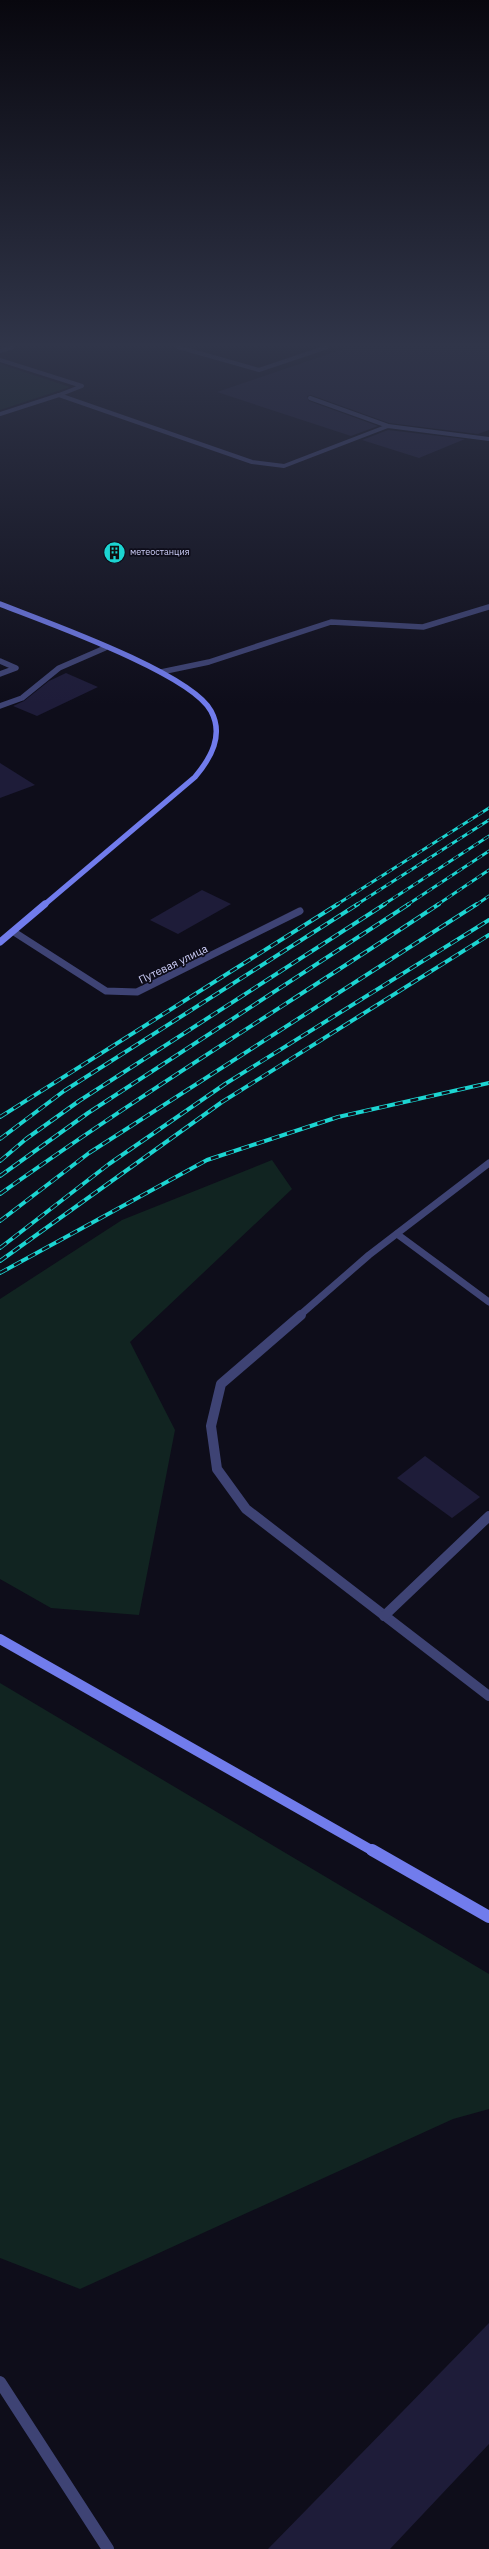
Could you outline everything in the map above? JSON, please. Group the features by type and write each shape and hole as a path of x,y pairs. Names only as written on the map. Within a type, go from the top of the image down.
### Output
{"main road":[{"path":"0,604 161,672 189,689 209,708 215,721 218,735 206,765 14,932 0,942"},
{"path":"0,1639 489,1917"}],"street":[{"path":"161,672 209,662 331,622 423,627 489,606"},
{"path":"0,706 22,698 59,668 105,648"},
{"path":"0,662 16,668 0,674"},
{"name":"Путевая улица","path":"14,932 106,991 137,992 300,911"},
{"path":"489,1163 397,1234 221,1384 211,1426 217,1469 246,1509 489,1696"},
{"path":"397,1234 489,1302"},
{"path":"384,1616 489,1516"},
{"path":"0,2382 108,2549"}],"green space":[{"path":"272,1160 292,1189 130,1342 175,1430 139,1615 51,1608 0,1579 0,1299 122,1220"},
{"path":"0,1683 489,1974 489,2109 453,2119 80,2289 0,2258"}],"building":[{"path":"66,673 98,687 37,716 13,706 24,701 49,681"},
{"path":"0,763 35,785 0,798"},
{"path":"202,890 231,904 178,934 150,920"},
{"path":"425,1456 480,1497 452,1518 397,1478"},
{"path":"489,2323 489,2444 390,2549 268,2549"}],"railway":[{"path":"336,905 489,808"},
{"path":"356,905 489,820"},
{"path":"383,905 489,836"},
{"path":"407,905 489,851"},
{"path":"437,905 489,870"},
{"path":"476,905 489,896"},
{"path":"0,1117 338,904"},
{"path":"0,1139 64,1091 358,904"},
{"path":"0,1161 26,1139 79,1101 385,904"},
{"path":"0,1176 88,1113 409,904"},
{"path":"0,1194 108,1119 439,904"},
{"path":"0,1221 89,1153 477,904"},
{"path":"0,1248 109,1164 225,1084 489,920"},
{"path":"0,1261 222,1102 489,935"},
{"path":"0,1273 207,1160 338,1117 489,1083"}],"place":[{"name":"метеостанция","path":"114,552"}]}
